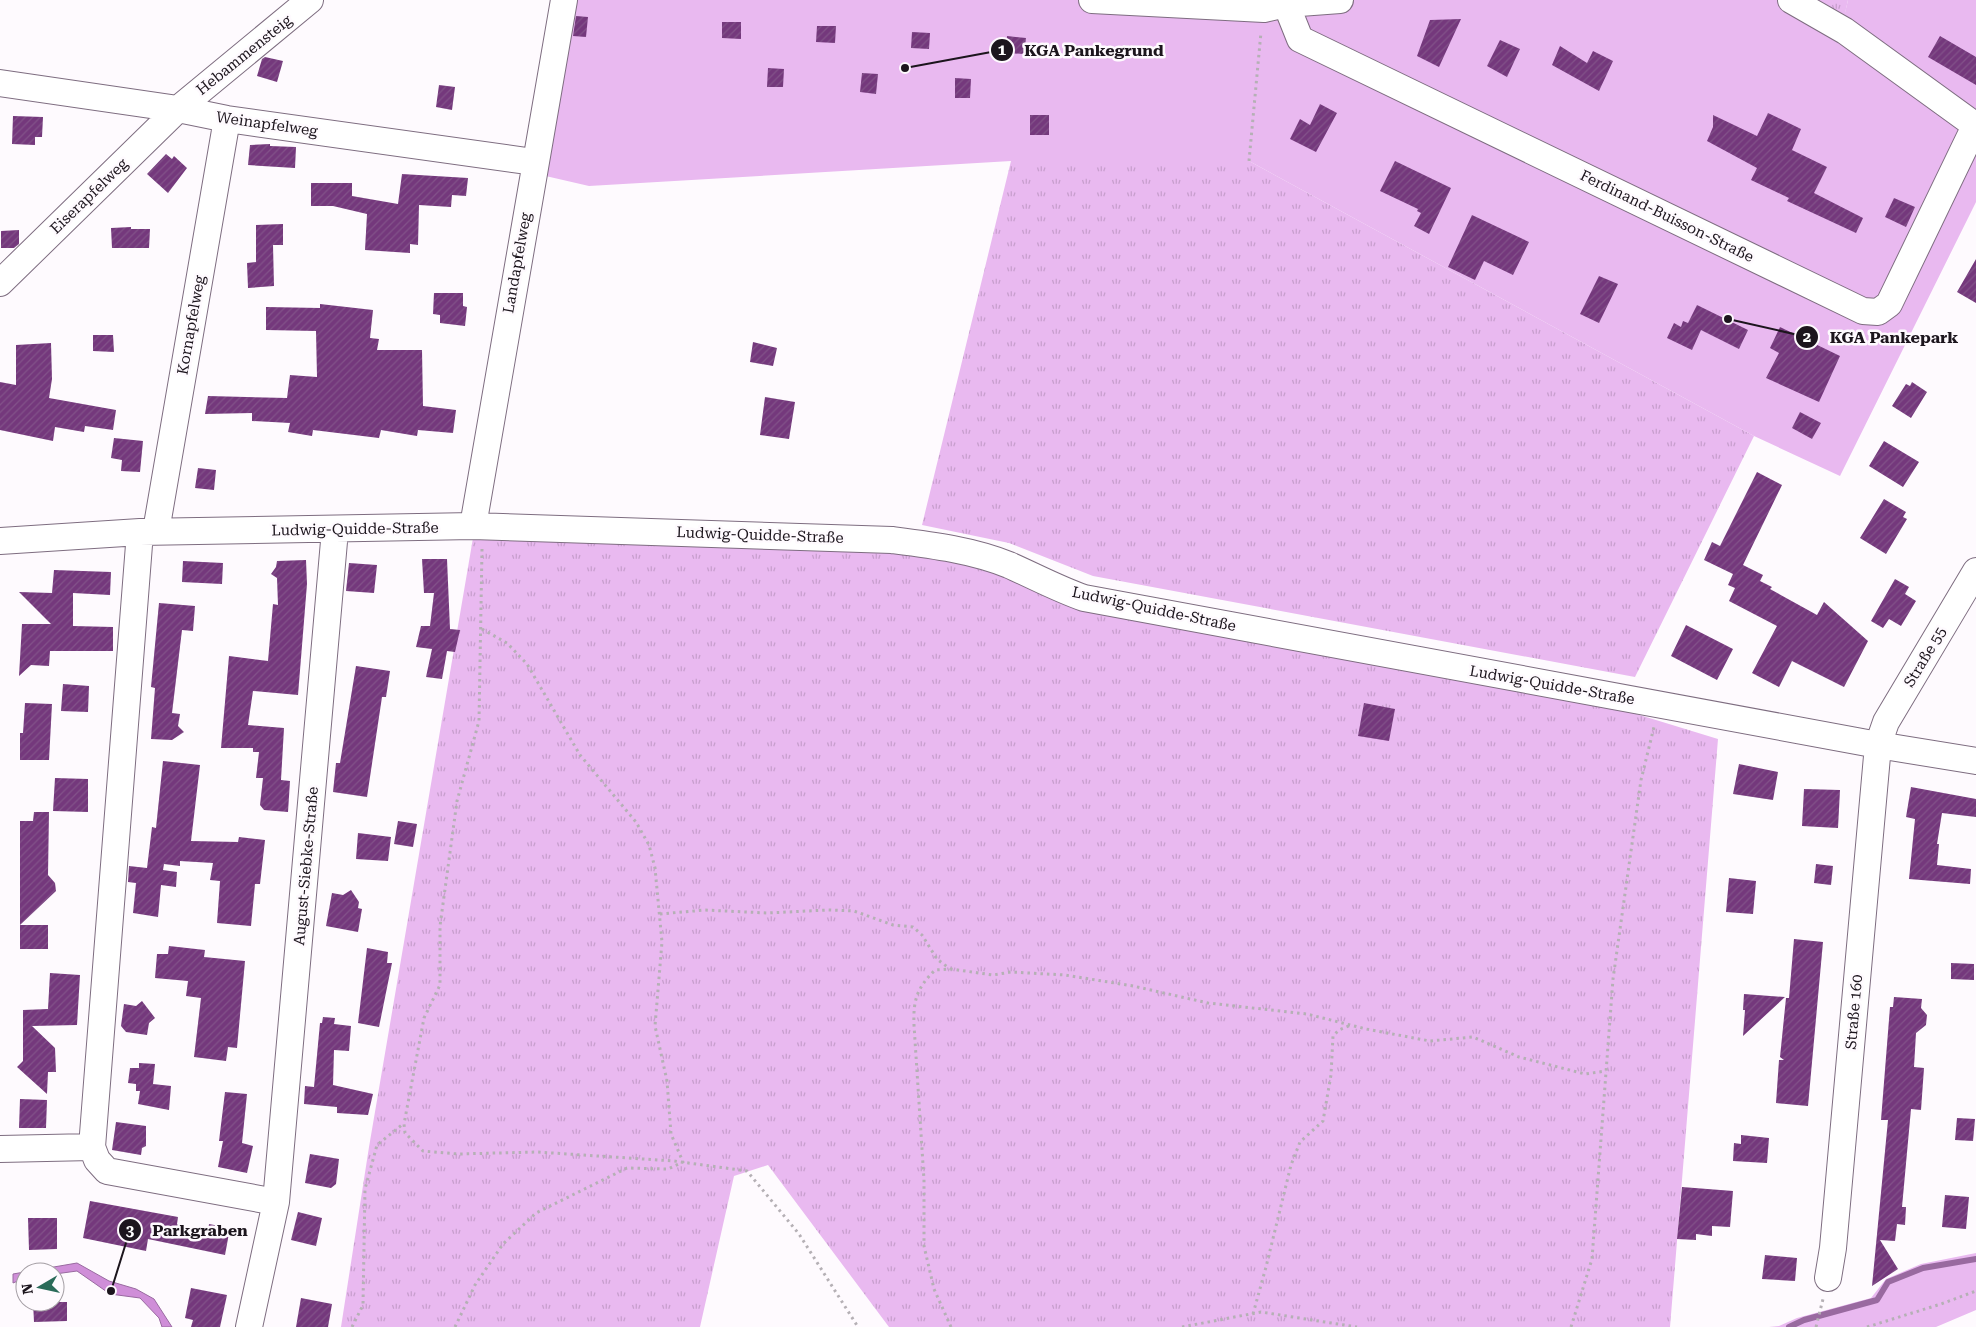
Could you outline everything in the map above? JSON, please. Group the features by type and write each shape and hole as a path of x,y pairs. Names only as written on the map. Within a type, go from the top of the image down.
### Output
{"street":[{"name":"Hebammensteig","path":"178,109 310,0"},
{"name":"Landapfelweg","path":"478,527 534,162 564,0"},
{"path":"1092,0 1275,6 1340,0"},
{"name":"Ferdinand-Buisson-Straße","path":"1275,6 1300,39 1863,311 1878,312 1889,304 1976,126 1845,31 1791,0"},
{"name":"Weinapfelweg","path":"0,84 178,109 227,119 534,162"},
{"name":"Eiserapfelweg","path":"0,283 178,109"},
{"name":"Kornapfelweg","path":"148,532 227,119"},
{"name":"Ludwig-Quidde-Straße","path":"0,542 148,532 478,527 892,540 949,548 1008,565 1055,588 1084,598 1659,705 1976,761"},
{"name":"August-Siebke-Straße","path":"248,1327 276,1202 335,530"},
{"path":"148,532 92,1147 97,1160 107,1171 276,1202"},
{"name":"Straße 55","path":"1878,745 1886,722 1976,571"},
{"name":"Straße 160","path":"1825,1290 1834,1229 1878,745"},
{"path":"0,1149 92,1147"}],"path":[{"path":"1248,161 1275,6"},
{"path":"478,527 479,721 457,802 440,926 440,985 424,1018 404,1124 405,1133 423,1151 458,1154 538,1152 683,1162 747,1171 799,1234 858,1327"},
{"path":"480,628 508,643 527,664 580,755 636,822 649,845 655,868 662,958 655,1026 668,1081 671,1134 683,1162"},
{"path":"1571,1327 1592,1259 1613,979 1642,780 1659,705"},
{"path":"660,914 705,910 767,913 828,910 854,911 893,925 914,927 922,935 936,958 951,969"},
{"path":"950,1327 934,1289 924,1246 924,1180 914,1003 924,982 935,970 951,969 993,975 1011,972 1065,975 1133,986 1208,1003 1307,1014 1430,1041 1473,1037 1519,1057 1584,1074 1606,1071"},
{"path":"1253,1314 1291,1165 1300,1142 1323,1121 1331,1075 1333,1036 1339,1030 1351,1025"},
{"path":"352,1327 363,1305 365,1189 377,1145 404,1124"},
{"path":"455,1327 475,1285 503,1244 536,1213 628,1168 668,1169 683,1162"},
{"path":"1816,1325 1825,1290"},
{"path":"1868,1327 1976,1291"},
{"path":"1182,1327 1262,1312 1357,1327"}],"green space":[{"path":"565,0 1797,0 1844,17 1848,0 1976,0 1976,202 1840,476 1754,436 1249,161 1011,161 589,186 537,174"},
{"path":"1797,0 1848,0 1844,18"},
{"path":"1011,161 1249,161 1754,436 1635,677 1093,576 1009,543 922,525"},
{"path":"473,538 891,545 1620,709 1718,739 1670,1327 889,1327 768,1165 734,1176 700,1327 341,1327 369,1147"},
{"path":"1976,1253 1976,1310 1936,1327 1769,1327 1779,1326 1797,1318 1871,1298 1886,1279 1921,1264"}],"shaded area":[{"path":"77,1263 109,1281 136,1289 154,1299 172,1327 162,1327 159,1318 140,1298 110,1294 77,1271 65,1273 65,1265"},
{"path":"13,1274 15,1274 15,1282 13,1283"}],"building":[{"path":"576,16 588,17 586,37 573,36"},
{"path":"1461,19 1439,67 1417,56 1430,20"},
{"path":"722,22 741,22 741,39 722,38"},
{"path":"817,26 836,26 835,43 816,42"},
{"path":"912,32 930,33 929,49 911,48"},
{"path":"1007,36 1026,38 1024,54 1006,53"},
{"path":"1940,36 1976,57 1976,85 1928,57"},
{"path":"1500,40 1520,49 1507,77 1487,66"},
{"path":"1560,46 1587,63 1593,51 1613,61 1599,91 1552,65"},
{"path":"265,57 283,61 277,82 257,76 262,59"},
{"path":"768,68 784,69 783,87 767,87"},
{"path":"862,73 878,74 876,94 860,92"},
{"path":"955,78 971,79 970,98 955,98"},
{"path":"439,85 455,87 452,110 436,107"},
{"path":"1320,104 1337,113 1316,152 1290,139 1300,119 1310,125"},
{"path":"1768,113 1801,129 1792,150 1827,167 1814,193 1863,218 1856,233 1787,201 1789,198 1751,180 1757,168 1707,141 1713,127 1713,115 1757,136"},
{"path":"1030,115 1049,115 1049,135 1030,135"},
{"path":"13,116 43,117 42,137 35,137 35,145 12,144"},
{"path":"270,144 270,146 296,147 295,168 248,165 250,145"},
{"path":"166,154 172,159 174,156 187,168 168,193 147,174"},
{"path":"1395,161 1451,188 1429,234 1414,226 1421,213 1417,211 1418,209 1380,191"},
{"path":"402,174 468,178 466,196 452,195 451,207 419,205 418,245 410,244 410,253 365,250 367,214 333,206 311,206 311,183 352,183 352,196 398,204"},
{"path":"1894,198 1915,207 1906,227 1885,217"},
{"path":"1472,215 1529,242 1513,275 1484,261 1475,280 1448,267"},
{"path":"283,224 283,245 273,245 274,286 248,288 247,263 256,262 256,225"},
{"path":"131,227 131,229 150,229 149,248 112,248 111,228"},
{"path":"19,230 19,244 14,248 1,248 1,231"},
{"path":"1976,259 1976,303 1957,292"},
{"path":"1599,276 1618,284 1599,323 1580,314"},
{"path":"434,293 463,293 463,306 467,307 465,326 440,323 440,315 433,314"},
{"path":"320,304 373,310 370,338 379,339 377,350 422,350 423,406 456,410 453,433 418,430 417,436 381,430 379,438 313,430 312,436 288,432 290,423 252,421 252,413 205,414 208,396 287,398 290,375 317,377 316,331 266,330 266,307 320,308"},
{"path":"1697,305 1748,330 1739,349 1701,330 1692,350 1667,338 1674,323 1681,327 1683,321 1688,323"},
{"path":"1780,327 1840,356 1819,402 1766,378 1779,353 1770,348"},
{"path":"93,335 113,335 114,352 93,351"},
{"path":"753,342 777,348 773,366 750,362"},
{"path":"51,343 52,379 49,398 116,410 113,430 85,426 84,432 55,427 53,441 0,430 0,382 16,385 16,345"},
{"path":"1912,382 1927,392 1911,418 1892,406 1906,384 1910,386"},
{"path":"765,397 795,402 789,439 760,435"},
{"path":"1800,412 1821,423 1812,439 1792,428"},
{"path":"114,438 143,441 140,472 121,471 122,460 111,458"},
{"path":"1884,441 1919,462 1903,487 1869,466"},
{"path":"198,468 216,470 214,490 195,488"},
{"path":"1757,472 1782,485 1743,565 1763,575 1760,581 1772,587 1770,589 1817,615 1824,602 1868,641 1844,687 1792,661 1779,687 1752,673 1777,626 1729,601 1735,588 1728,585 1733,574 1704,560 1712,542 1720,546"},
{"path":"1884,499 1906,512 1903,517 1907,519 1886,554 1860,538"},
{"path":"422,559 447,559 450,629 460,630 455,652 447,651 442,679 426,677 432,649 416,647 421,626 430,626 434,593 424,593"},
{"path":"306,560 307,584 298,695 253,691 248,725 284,728 281,780 290,781 288,812 264,810 260,805 263,778 256,778 259,752 253,752 253,748 221,748 229,656 268,661 273,604 278,605 277,578 271,574 276,567 277,561"},
{"path":"183,561 223,563 222,584 182,582"},
{"path":"349,563 377,565 374,593 346,591"},
{"path":"54,570 111,572 110,595 73,593 73,626 113,627 113,651 50,651 49,666 31,665 19,676 22,624 51,624 19,592 52,593"},
{"path":"1895,579 1909,587 1905,594 1916,601 1901,626 1889,619 1883,628 1871,621"},
{"path":"159,603 195,606 193,631 182,630 172,713 180,714 178,726 184,732 172,740 151,739 155,688 151,687"},
{"path":"1686,625 1733,649 1717,680 1671,656"},
{"path":"356,666 390,671 386,697 382,697 367,797 333,792 336,763 340,763"},
{"path":"63,684 89,686 88,712 61,711"},
{"path":"25,703 52,704 49,760 20,760 20,733 23,733"},
{"path":"1364,703 1395,709 1389,741 1358,736"},
{"path":"163,761 200,765 191,841 238,842 239,837 265,840 260,884 255,884 251,926 217,923 220,881 210,880 213,863 180,861 180,866 164,864 163,870 177,872 176,887 161,885 158,917 133,913 136,883 128,882 129,866 147,868 152,827 156,828"},
{"path":"1739,764 1778,772 1773,800 1733,794"},
{"path":"55,778 88,779 88,812 53,811"},
{"path":"1911,787 1976,799 1976,817 1942,813 1937,844 1939,844 1937,865 1971,869 1970,884 1909,879 1915,819 1906,817"},
{"path":"1804,789 1840,790 1838,828 1802,826"},
{"path":"34,812 49,812 48,875 55,883 56,891 20,925 20,821 33,821"},
{"path":"398,821 417,824 413,847 394,844"},
{"path":"358,833 391,837 388,861 356,859"},
{"path":"1816,864 1833,866 1831,885 1814,883"},
{"path":"1729,878 1756,881 1753,914 1726,912"},
{"path":"351,890 359,902 358,908 362,909 358,932 326,926 332,893 343,895"},
{"path":"20,925 48,925 48,949 20,949"},
{"path":"1794,939 1823,942 1808,1106 1776,1103 1779,1060 1784,1060 1780,1057 1786,998 1789,998"},
{"path":"169,946 205,950 204,957 245,961 237,1048 228,1047 226,1061 194,1057 201,998 186,996 188,981 155,978 157,954 168,954"},
{"path":"367,948 388,952 387,963 392,963 379,1027 358,1023"},
{"path":"1951,963 1974,964 1974,980 1951,979"},
{"path":"50,973 80,975 77,1025 32,1026 55,1048 56,1072 48,1072 47,1094 17,1067 23,1061 23,1010 48,1009"},
{"path":"1744,994 1785,997 1743,1036 1745,1010 1743,1010"},
{"path":"1894,997 1922,999 1921,1008 1927,1015 1926,1025 1916,1033 1914,1067 1924,1068 1921,1110 1911,1109 1902,1207 1906,1207 1905,1225 1897,1224 1895,1241 1880,1240 1898,1269 1872,1286 1888,1120 1881,1120 1890,1007 1893,1007"},
{"path":"142,1001 155,1018 149,1023 147,1035 126,1032 121,1026 124,1004 136,1006"},
{"path":"323,1017 335,1018 334,1024 351,1026 349,1051 334,1050 333,1085 373,1094 368,1115 337,1113 337,1107 304,1104 305,1086 314,1087 320,1023 322,1023"},
{"path":"139,1063 155,1064 153,1084 171,1086 169,1110 138,1104 140,1091 136,1091 136,1084 128,1083 130,1068 139,1068"},
{"path":"225,1092 247,1094 242,1143 253,1146 247,1173 218,1167 223,1141 219,1141"},
{"path":"20,1099 47,1100 46,1128 19,1128"},
{"path":"1957,1118 1975,1119 1973,1141 1955,1140"},
{"path":"116,1122 146,1126 146,1146 142,1148 141,1155 112,1150"},
{"path":"1741,1135 1769,1138 1767,1163 1733,1161 1734,1143 1741,1144"},
{"path":"310,1154 339,1159 336,1184 331,1188 305,1183"},
{"path":"1682,1187 1733,1191 1730,1227 1712,1226 1712,1236 1696,1234 1696,1240 1677,1239"},
{"path":"1945,1195 1969,1197 1966,1229 1942,1227"},
{"path":"90,1201 178,1217 177,1224 208,1232 209,1224 230,1228 225,1255 148,1239 146,1251 83,1238"},
{"path":"298,1212 322,1218 316,1246 291,1240"},
{"path":"28,1218 57,1218 57,1249 29,1250"},
{"path":"1765,1255 1797,1258 1795,1281 1762,1279"},
{"path":"191,1288 227,1295 220,1327 191,1327 193,1320 185,1318"},
{"path":"301,1298 332,1304 328,1327 296,1327"},
{"path":"65,1302 67,1302 67,1321 34,1322 34,1312 65,1312"}],"waterway":[{"path":"1789,1327 1804,1320 1877,1300 1888,1282 1923,1268 1976,1259"}],"place":[{"name":"KGA Pankegrund","path":"905,68"},
{"name":"KGA Pankepark","path":"1728,319"},
{"name":"Parkgraben","path":"111,1291"}]}
